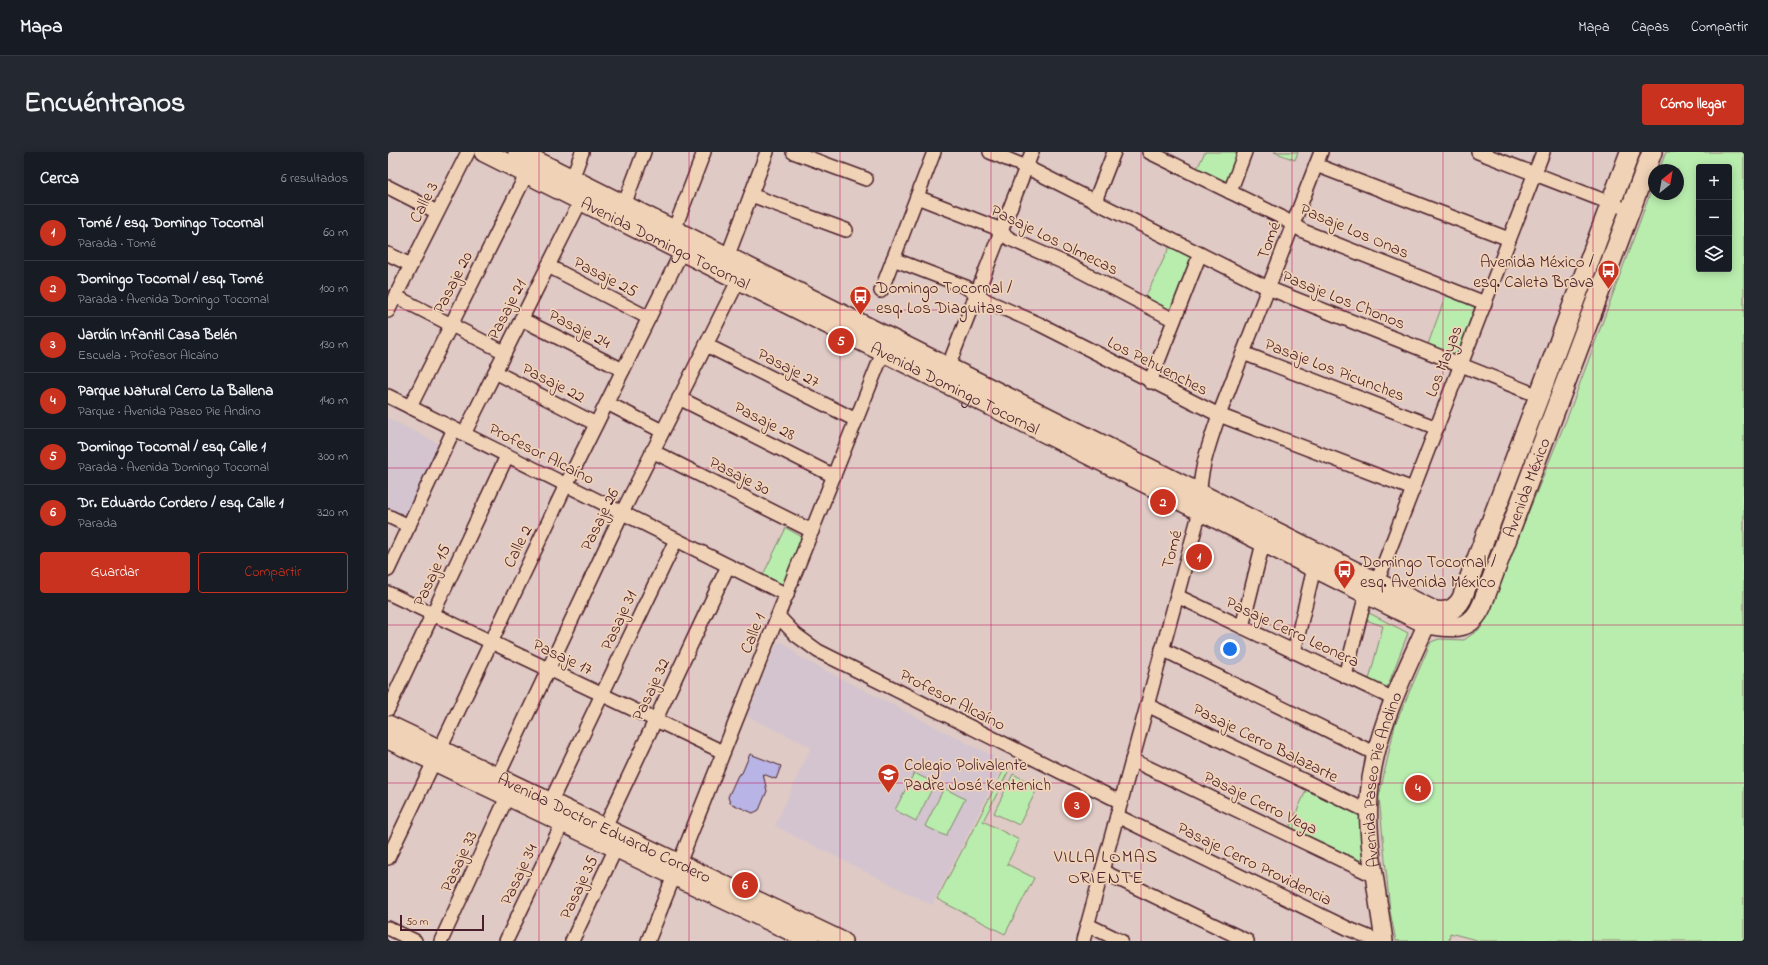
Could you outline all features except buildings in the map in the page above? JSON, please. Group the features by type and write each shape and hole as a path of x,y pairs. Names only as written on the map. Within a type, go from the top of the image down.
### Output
{"main road":[{"name":"Avenida Domingo Tocornal","path":"484,152 682,251 724,264 739,279 886,344 948,367 1199,502 1263,542 1314,568 1372,588"},
{"name":"Avenida Domingo Tocornal","path":"518,152 674,230 724,264 1430,617"},
{"name":"Avenida México","path":"1430,617 1449,611 1457,606 1462,598 1630,152"},
{"name":"Avenida México","path":"1430,617 1454,627 1464,626 1474,619 1480,610 1652,152"}],"street":[{"name":"Calle 3","path":"388,311 468,152"},
{"path":"572,179 582,152"},
{"path":"624,205 644,152"},
{"path":"674,230 704,152"},
{"path":"724,264 767,152"},
{"path":"793,152 866,179"},
{"path":"881,291 934,152"},
{"name":"Pasaje Los Chonos","path":"990,152 1026,166 1268,288 1539,396"},
{"path":"948,367 1032,152"},
{"path":"1095,201 1114,152"},
{"name":"Pasaje Los Onas","path":"1149,152 1281,217 1303,231 1485,303"},
{"path":"1230,192 1245,152"},
{"name":"Tomé","path":"1083,941 1177,596 1199,502 1205,458 1219,415 1321,152"},
{"path":"1478,152 1630,211"},
{"name":"Los Mayas","path":"1344,676 1372,588 1437,428 1543,152"},
{"path":"1316,165 1509,239"},
{"name":"Pasaje 20","path":"410,407 527,173"},
{"path":"388,187 437,212"},
{"path":"751,195 846,230"},
{"name":"Pasaje Los Olmecas","path":"917,197 994,227 1010,239 1074,267 1174,320"},
{"name":"Pasaje 21","path":"388,570 409,526 459,432 495,372 581,200"},
{"name":"Calle 2","path":"388,858 566,485 682,251"},
{"path":"388,254 411,265"},
{"path":"1150,382 1200,254"},
{"name":"Los Pehuenches","path":"893,259 966,287 987,301 1044,327 1150,382 1219,415 1413,489"},
{"name":"Pasaje 25","path":"548,266 649,318"},
{"name":"Pasaje 26","path":"498,776 652,451 739,279"},
{"path":"395,296 504,352"},
{"name":"Pasaje 24","path":"521,319 623,370"},
{"name":"Calle 1","path":"651,940 676,868 787,595 886,344"},
{"name":"Pasaje 27","path":"706,345 856,420"},
{"name":"Pasaje Los Picunches","path":"1243,353 1437,428"},
{"name":"Pasaje 22","path":"495,372 596,424"},
{"name":"Profesor Alcaíno","path":"388,396 787,595"},
{"name":"Pasaje 28","path":"679,398 834,476"},
{"path":"607,403 662,431"},
{"name":"Pasaje 30","path":"652,451 812,531"},
{"name":"Pasaje 15","path":"388,709 507,456"},
{"path":"388,516 409,526"},
{"name":"Pasaje 31","path":"551,802 676,540"},
{"path":"1242,627 1263,542"},
{"name":"Pasaje 32","path":"605,827 728,566"},
{"path":"1294,652 1314,568"},
{"name":"Pasaje 17","path":"388,593 723,752"},
{"name":"Pasaje Cerro Leonera","path":"1177,596 1394,699"},
{"name":"Profesor Alcaíno","path":"778,616 796,635 818,651 1121,802"},
{"name":"Avenida Paseo Pie Andino","path":"1384,941 1375,876 1369,812 1370,782 1376,754 1394,699 1430,617"},
{"path":"1162,649 1376,754"},
{"name":"Pasaje Cerro Balazarte","path":"1147,705 1369,812"},
{"name":"Avenida Doctor Eduardo Cordero","path":"388,724 508,797 616,848 676,868"},
{"name":"Avenida Doctor Eduardo Cordero","path":"388,740 498,776 605,827 676,868 809,937 843,941"},
{"name":"Pasaje Cerro Vega","path":"1132,760 1375,876"},
{"name":"Pasaje 33","path":"441,941 508,797"},
{"name":"Pasaje Cerro Providencia","path":"1117,816 1349,929 1378,941"},
{"name":"Pasaje 34","path":"506,941 562,822"},
{"name":"Pasaje 35","path":"572,941 616,848"},
{"path":"1102,871 1247,941"},
{"path":"1088,925 1121,941"},
{"path":"388,928 415,941"}],"shaded area":[{"path":"388,418 441,445 406,516 388,507"},
{"name":"Colegio Polivalente Padre José Kentenich","path":"783,642 801,658 1004,762 932,905 775,826 811,747 747,716 777,643"}],"green space":[{"path":"1205,152 1240,152 1227,187 1196,171"},
{"path":"1274,152 1298,152 1295,160"},
{"path":"1666,152 1744,152 1744,941 1480,941 1450,933 1449,941 1396,941 1390,911 1379,797 1395,725 1431,642 1439,639 1464,640 1481,628 1569,413 1648,199 1684,200 1684,164 1661,164"},
{"path":"1171,244 1195,256 1170,314 1144,300"},
{"path":"1446,295 1475,306 1456,358 1427,347"},
{"path":"786,528 802,537 782,587 762,577"},
{"path":"1369,613 1408,633 1387,688 1369,680 1383,626 1366,620"},
{"path":"1008,762 1012,764 983,821 1019,840 1007,864 1034,878 1005,934 937,899"},
{"path":"914,773 935,783 916,821 895,810"},
{"path":"1013,774 1038,787 1019,825 994,813"},
{"path":"1309,784 1359,812 1365,867 1289,829"},
{"path":"944,788 965,799 946,836 925,826"}],"place":[{"name":"Avenida México / esq. Caleta Brava","path":"1609,290"},
{"name":"Domingo Tocornal / esq. Los Diaguitas","path":"860,316"},
{"name":"Domingo Tocornal / esq. Calle 1","path":"841,341"},
{"name":"Domingo Tocornal / esq. Tomé","path":"1163,502"},
{"name":"Tomé / esq. Domingo Tocornal","path":"1199,557"},
{"name":"Domingo Tocornal / esq. Avenida México","path":"1344,590"},
{"name":"Parque Natural Cerro La Ballena","path":"1418,788"},
{"name":"Colegio Polivalente Padre José Kentenich","path":"889,794"},
{"name":"Jardín Infantil Casa Belén","path":"1077,805"},
{"name":"Dr. Eduardo Cordero / esq. Calle 1","path":"745,885"}],"district":[{"name":"VILLA LOMAS ORIENTE","path":"1106,866"}]}
